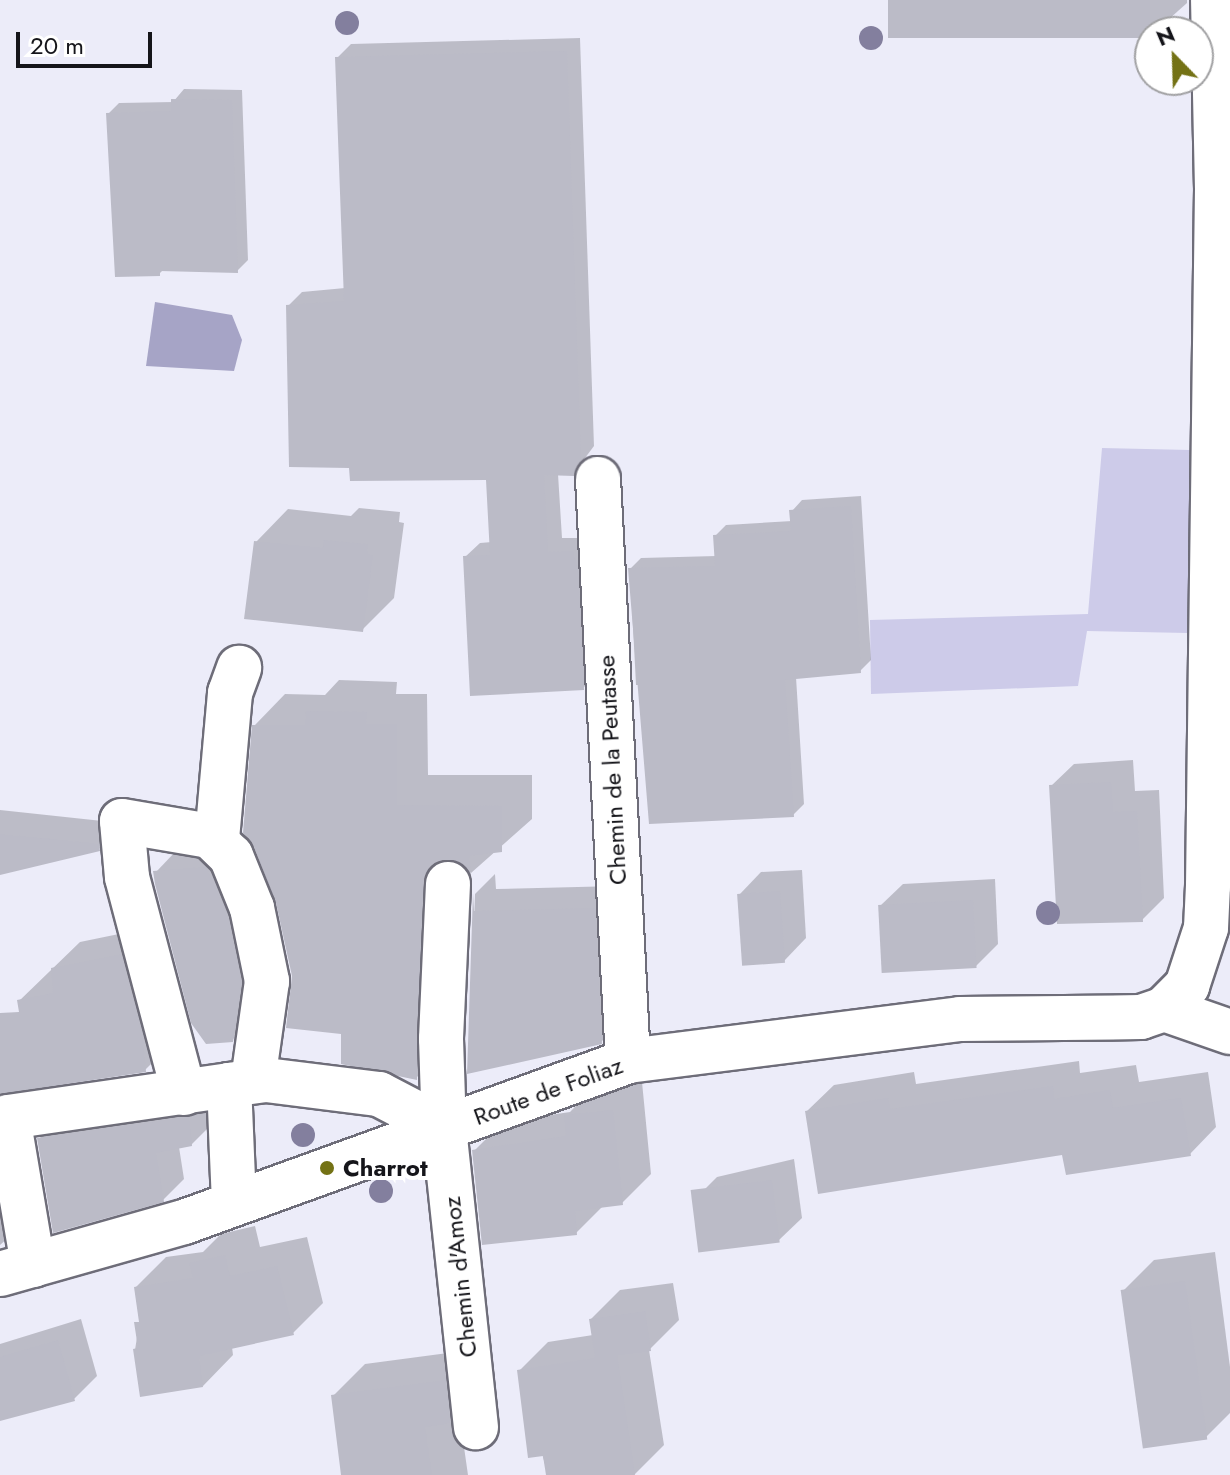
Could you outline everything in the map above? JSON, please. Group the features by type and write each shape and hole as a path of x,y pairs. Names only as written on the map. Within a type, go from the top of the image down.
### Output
{"street":[{"path":"1213,0 1217,189 1206,928 1187,986 1164,1009 1230,1032"},
{"name":"Chemin de la Peutasse","path":"598,479 628,1061"},
{"path":"234,1203 241,1083 267,981 244,885 217,839 230,693 239,668"},
{"path":"184,1093 127,877 122,821 217,839"},
{"name":"Chemin d'Amoz","path":"448,884 441,1039 444,1128 476,1427"},
{"name":"Route de Foliaz","path":"16,1270 145,1235 628,1061 960,1019 1114,1020 1164,1009"},
{"path":"16,1270 8,1117 241,1083 379,1094 444,1128"}],"shaded area":[{"path":"155,302 232,315 242,340 234,371 146,366"},
{"path":"1102,448 1190,450 1188,633 1087,631 1078,686 871,694 870,620 1088,614"}],"building":[{"path":"888,0 1150,0 1150,16 1134,16 1134,38 888,38"},
{"path":"567,51 581,462 574,476 544,475 548,552 573,551 578,570 584,690 470,696 463,556 490,555 486,480 350,481 349,468 289,467 286,305 344,301 335,57"},
{"path":"171,99 232,100 238,273 160,271 160,276 115,277 106,113 171,111"},
{"path":"851,506 861,673 785,680 794,817 649,824 628,568 715,566 713,535 791,531 789,510"},
{"path":"324,540 368,544 367,554 373,555 363,632 244,619 254,541 323,548"},
{"path":"306,711 367,712 366,724 397,724 397,805 502,806 502,852 469,856 471,876 461,863 437,862 423,882 417,1080 341,1064 341,1034 286,1028 292,976 276,903 254,847 243,833 252,725 305,725"},
{"path":"1111,782 1113,812 1137,811 1143,922 1057,924 1049,785"},
{"path":"0,834 99,844 100,851 0,875"},
{"path":"206,867 228,915 242,982 233,1042 206,1044 191,1023 153,871"},
{"path":"780,891 785,963 742,966 737,894"},
{"path":"473,893 474,911 595,908 602,1044 467,1074"},
{"path":"973,900 977,968 882,973 878,905"},
{"path":"121,954 142,1032 146,1072 0,1094 0,1013 19,1012 17,1000 53,993 51,968"},
{"path":"1053,1086 1054,1099 1110,1090 1113,1108 1181,1098 1191,1156 1066,1175 1062,1155 818,1194 805,1111 888,1098 890,1109"},
{"path":"613,1110 623,1205 575,1211 577,1235 482,1245 472,1150 566,1136 564,1115"},
{"path":"189,1117 192,1146 156,1153 164,1202 53,1233 37,1138"},
{"path":"772,1180 780,1243 698,1253 691,1190"},
{"path":"225,1255 230,1276 277,1266 294,1335 199,1356 203,1387 140,1397 133,1349 138,1348 134,1322 139,1322 134,1287 193,1278 189,1263"},
{"path":"1185,1281 1207,1439 1143,1448 1121,1290"},
{"path":"645,1311 651,1351 617,1355 635,1475 546,1475 543,1456 528,1458 517,1370 595,1358 589,1319"},
{"path":"58,1340 75,1401 0,1421 0,1357"},
{"path":"446,1380 450,1423 425,1427 432,1475 341,1475 331,1395"}],"place":[{"name":"Charrot","path":"327,1168"}]}
